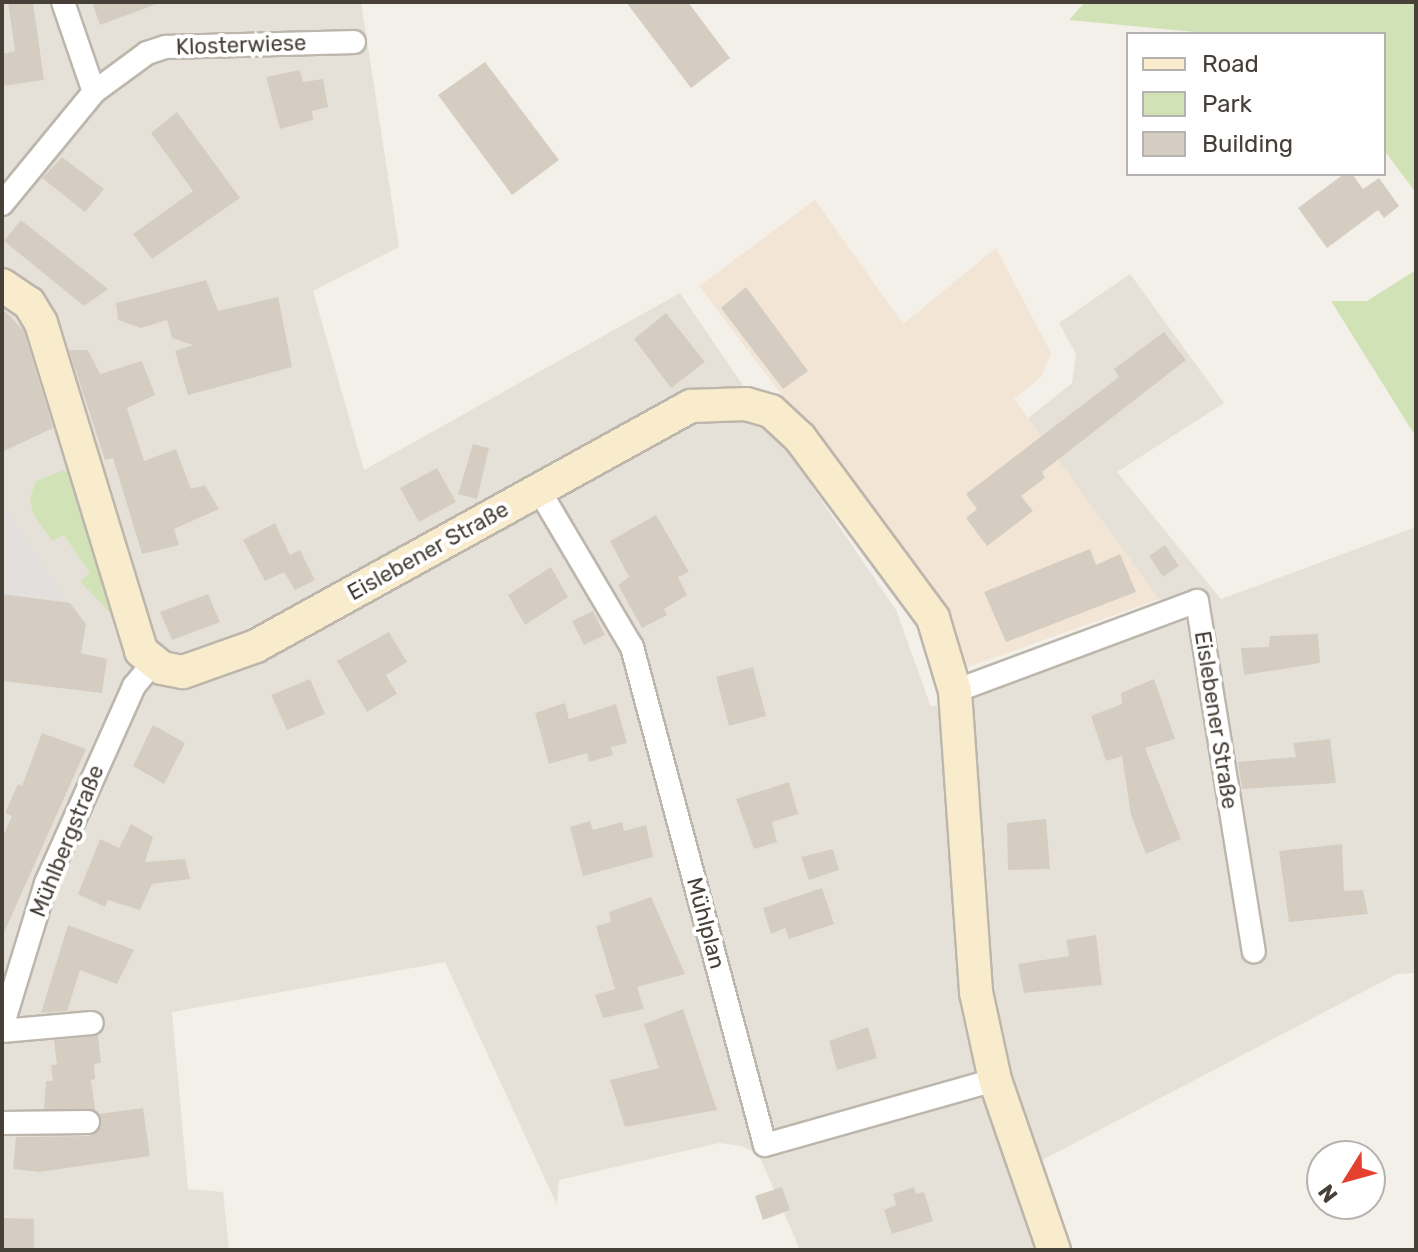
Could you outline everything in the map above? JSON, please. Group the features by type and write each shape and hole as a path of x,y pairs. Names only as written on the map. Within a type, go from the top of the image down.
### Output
{"main road":[{"path":"2,285 29,303 41,323 137,640 153,663"},
{"name":"Eislebener Straße","path":"153,663 183,672 256,646 691,406 720,401 771,411 800,438 933,618 955,691 976,992 995,1080 1054,1250"}],"street":[{"path":"63,2 94,92"},
{"name":"Klosterwiese","path":"2,204 94,92 147,53 166,47 354,42"},
{"name":"Mühlplan","path":"539,490 632,647 765,1145 995,1080"},
{"name":"Eislebener Straße","path":"955,691 1197,601 1254,951"},
{"name":"Mühlbergstraße","path":"2,1029 52,870 134,686 153,663"},
{"path":"2,1029 92,1023"},
{"path":"2,1123 88,1122"}],"shaded area":[{"path":"2,2 361,2 399,247 313,291 364,470 680,293 896,610 931,707 1172,617 1027,419 1072,383 1076,354 1059,323 1130,274 1224,403 1117,472 1221,599 1416,527 1416,973 1397,974 1027,1168 1040,1250 800,1250 759,1155 742,1146 719,1143 559,1180 557,1205 445,962 172,1012 188,1189 223,1192 229,1250 2,1250"},
{"path":"815,200 903,324 996,248 1051,353 1041,377 1014,399 1159,599 965,668 947,613 699,286"},
{"path":"2,502 70,603 2,594"}],"green space":[{"path":"1085,2 1416,2 1416,193 1386,153 1386,32 1195,32 1069,20"},
{"path":"1416,270 1416,437 1331,301 1367,301"},
{"path":"64,470 79,477 116,619 80,581 90,573 64,535 52,541 33,514 30,498 36,481"}],"building":[{"path":"8,2 33,2 44,80 2,86 2,54 15,51"},
{"path":"92,2 157,2 157,4 100,25"},
{"path":"626,2 688,2 730,58 691,88"},
{"path":"485,62 559,160 512,195 438,95"},
{"path":"300,70 303,82 323,79 328,107 312,111 313,120 280,129 266,77"},
{"path":"177,112 240,198 152,259 133,234 193,191 151,133"},
{"path":"62,157 104,189 85,212 42,178"},
{"path":"1341,176 1353,176 1363,189 1379,178 1399,206 1384,218 1378,210 1327,248 1298,208"},
{"path":"21,220 108,289 84,306 4,241"},
{"path":"206,280 218,311 278,297 292,367 188,395 175,351 193,345 172,338 167,320 141,328 118,320 116,303"},
{"path":"746,287 808,371 783,389 721,308"},
{"path":"2,308 24,331 53,428 2,452"},
{"path":"666,313 705,362 671,388 634,339"},
{"path":"1164,332 1186,360 1042,472 1045,478 1021,496 1033,511 987,546 966,518 977,509 966,494 1119,377 1114,369"},
{"path":"69,350 88,350 100,374 142,361 155,395 127,408 144,461 176,449 191,489 205,485 219,509 174,529 179,545 142,554 113,458 105,460"},
{"path":"473,444 489,448 477,499 458,494"},
{"path":"437,468 456,502 419,522 400,488"},
{"path":"656,515 689,572 678,577 687,595 664,609 667,615 642,628 618,585 629,577 610,541"},
{"path":"275,523 290,555 300,550 315,580 295,590 284,572 265,581 243,540"},
{"path":"1165,545 1179,566 1163,577 1149,556"},
{"path":"1090,549 1096,565 1120,554 1136,592 1006,642 984,592"},
{"path":"551,567 568,597 525,625 508,595"},
{"path":"2,594 70,603 86,624 81,653 107,659 102,693 2,681"},
{"path":"208,594 220,622 172,640 160,612"},
{"path":"593,611 605,635 584,645 572,621"},
{"path":"389,632 407,662 386,675 397,694 367,712 337,661"},
{"path":"1318,634 1320,663 1244,675 1241,648 1269,647 1270,636"},
{"path":"753,667 766,716 729,726 716,677"},
{"path":"310,679 325,714 287,730 271,695"},
{"path":"1154,679 1175,739 1145,748 1181,839 1146,854 1131,815 1122,756 1106,761 1091,716 1122,704 1121,693"},
{"path":"565,703 569,719 616,704 627,743 611,747 613,755 589,762 587,753 549,764 535,713"},
{"path":"153,725 185,743 164,784 133,766"},
{"path":"42,733 86,749 2,937 2,839 12,816 5,813 18,784 22,786"},
{"path":"1330,739 1336,783 1242,789 1238,762 1296,757 1293,743"},
{"path":"789,782 798,814 772,822 777,842 754,849 736,799"},
{"path":"1046,819 1050,869 1008,870 1007,823"},
{"path":"590,821 593,830 622,822 624,831 646,825 653,857 583,876 570,827"},
{"path":"131,824 153,837 145,862 185,859 190,879 152,884 140,910 108,900 105,907 78,894 100,839 119,848"},
{"path":"1342,844 1344,891 1363,890 1368,914 1289,922 1279,851"},
{"path":"833,849 839,870 809,880 801,857"},
{"path":"822,888 834,924 789,939 785,928 771,934 763,908"},
{"path":"651,897 685,974 637,987 644,1009 603,1018 595,995 615,989 596,926 611,922 609,912"},
{"path":"68,925 134,950 117,984 80,970 67,1011 41,1013"},
{"path":"1096,935 1102,985 1024,993 1018,964 1069,956 1066,940"},
{"path":"683,1009 717,1110 625,1127 610,1080 659,1068 644,1024"},
{"path":"868,1027 877,1058 837,1070 829,1041"},
{"path":"98,1035 101,1063 94,1064 95,1079 91,1080 95,1110 44,1109 46,1081 53,1081 51,1065 57,1065 54,1040"},
{"path":"143,1108 150,1156 39,1172 13,1169 16,1137 89,1136 100,1128 99,1114"},
{"path":"782,1187 790,1210 763,1220 755,1196"},
{"path":"914,1187 916,1194 924,1192 933,1221 892,1234 884,1210 896,1205 893,1194"},
{"path":"4,1218 34,1219 34,1250 3,1250"}]}
